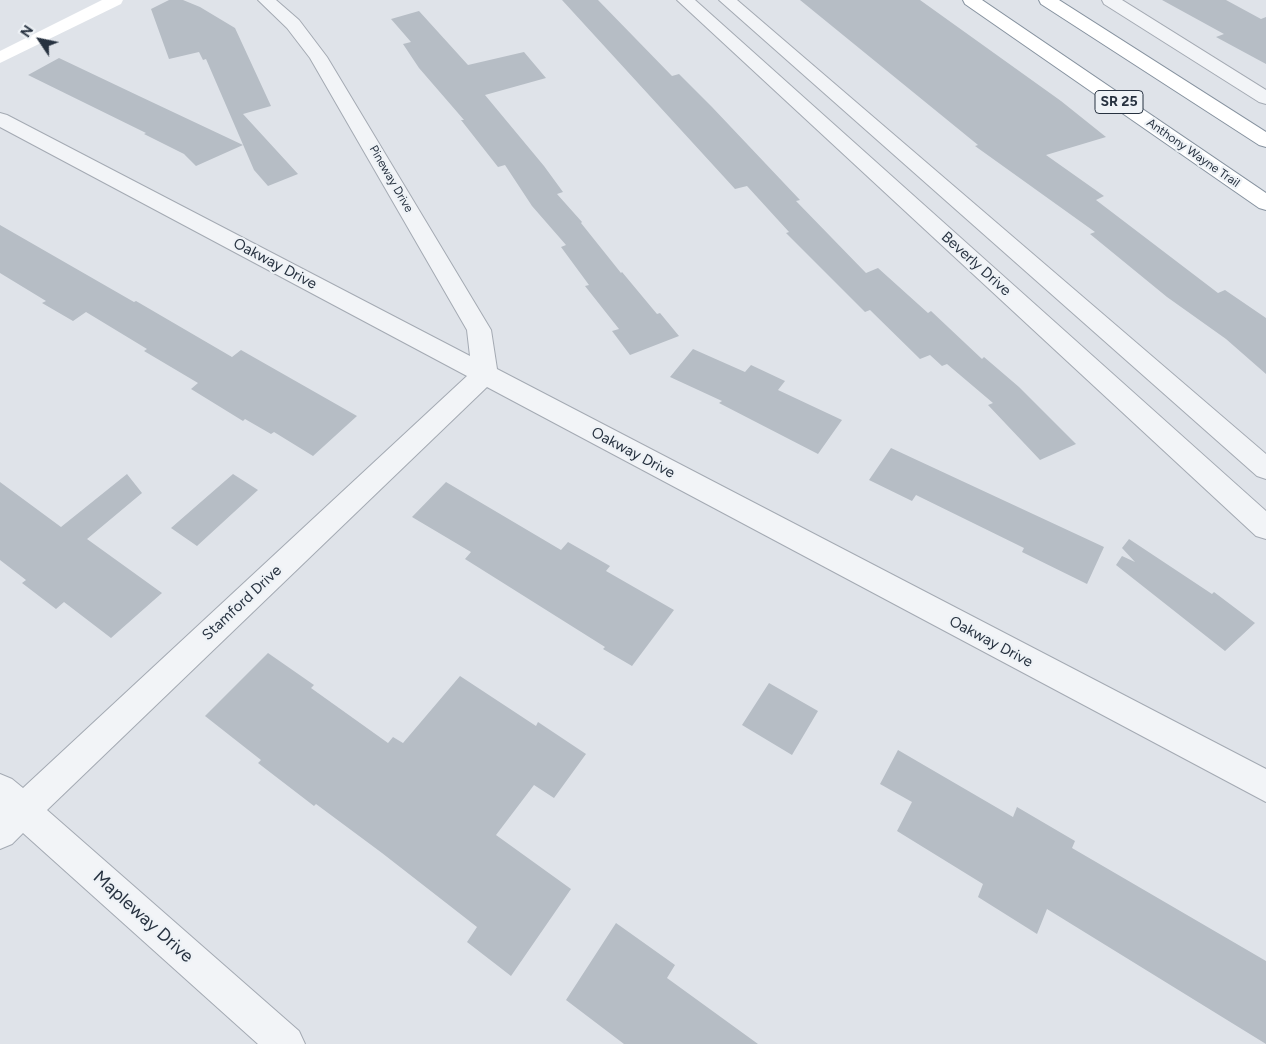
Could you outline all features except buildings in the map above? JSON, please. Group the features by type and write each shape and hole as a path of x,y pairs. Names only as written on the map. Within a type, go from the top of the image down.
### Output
{"main road":[{"path":"0,58 115,0"},
{"name":"Anthony Wayne Trail","path":"971,0 1266,203"},
{"path":"1047,0 1266,141"}],"street":[{"name":"Pineway Drive","path":"266,0 293,24 318,57 479,330 484,374"},
{"name":"Beverly Drive","path":"685,0 1266,528"},
{"path":"727,0 1266,469"},
{"path":"1110,0 1266,98"},
{"name":"Oakway Drive","path":"0,119 1266,786"},
{"name":"Stamford Drive","path":"8,811 484,374"},
{"name":"Mapleway Drive","path":"8,811 286,1044"}]}
